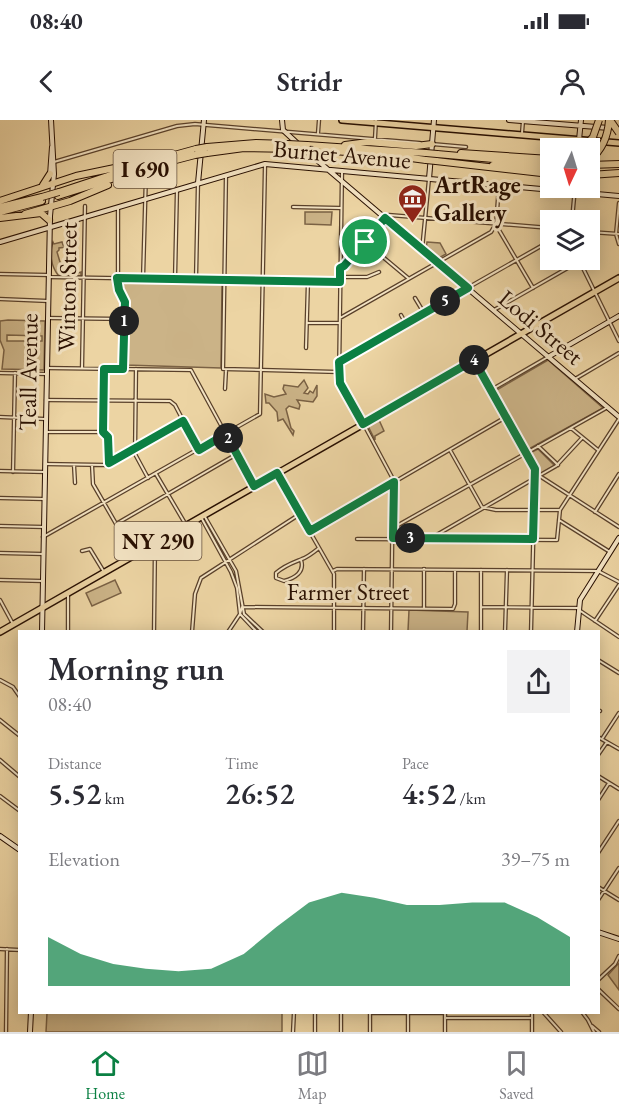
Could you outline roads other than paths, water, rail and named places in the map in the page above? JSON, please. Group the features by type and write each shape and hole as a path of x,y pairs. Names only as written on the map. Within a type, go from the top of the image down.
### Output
{"highway":[{"path":"592,138 599,120"},
{"path":"610,120 619,131"},
{"path":"600,149 605,141 610,120"},
{"path":"335,146 368,142 419,146 432,144"},
{"name":"I 690","path":"58,194 158,159 256,143 426,156"},
{"name":"I 690","path":"207,150 335,146 436,158 540,163"},
{"name":"I 690","path":"0,212 196,152"},
{"path":"436,158 465,153 540,158"},
{"path":"436,158 540,171"},
{"path":"0,201 89,173 158,159"},
{"path":"600,164 619,164"},
{"path":"25,214 83,196 131,173"},
{"path":"40,187 52,174 64,180"},
{"path":"600,176 619,175"},
{"name":"I 690","path":"0,207 42,199"},
{"path":"0,218 41,213 49,224"}],"main road":[{"path":"342,120 545,138"},
{"path":"600,143 619,144"},
{"name":"NY 290","path":"0,632 619,278"}],"street":[{"name":"Teall Avenue","path":"42,630 49,224 52,184 51,120"},
{"path":"282,120 283,130"},
{"path":"318,133 319,120"},
{"path":"422,250 434,120"},
{"path":"508,120 619,131"},
{"path":"579,138 581,120"},
{"path":"522,136 523,121"},
{"path":"196,279 198,183 204,122"},
{"path":"54,162 177,126 204,122 466,147"},
{"path":"375,138 376,122"},
{"name":"Lodi Street","path":"283,130 619,418"},
{"name":"Teall Avenue","path":"52,147 54,162 52,174"},
{"path":"43,537 199,450 261,412 265,164"},
{"name":"Burnet Avenue","path":"0,242 49,224 85,217 265,164 429,180 540,188"},
{"path":"318,170 321,164"},
{"path":"342,172 339,372 341,385 394,482 391,630"},
{"path":"143,279 146,174"},
{"path":"225,175 225,389"},
{"path":"340,318 491,231 496,224 499,185"},
{"path":"175,279 177,189"},
{"name":"Burnet Avenue","path":"600,193 619,196"},
{"path":"619,203 619,244"},
{"name":"Winton Street","path":"82,368 85,206"},
{"path":"118,207 117,278 119,290 125,302 123,369"},
{"path":"293,207 340,208"},
{"path":"340,268 385,218 393,215 540,227"},
{"path":"496,224 532,288"},
{"path":"600,233 618,234"},
{"path":"365,242 408,278"},
{"path":"339,362 540,247"},
{"path":"494,310 563,270"},
{"path":"585,270 619,341"},
{"path":"340,277 367,278 379,272"},
{"path":"0,274 84,278 340,282"},
{"path":"306,348 308,282"},
{"path":"435,296 440,304"},
{"path":"415,298 424,313"},
{"path":"0,299 48,301"},
{"path":"402,315 406,324"},
{"path":"490,390 619,316"},
{"path":"47,318 124,320"},
{"path":"307,323 339,323"},
{"path":"575,379 619,353"},
{"path":"474,360 535,473 531,630"},
{"path":"46,368 190,370 254,486"},
{"name":"Winton Street","path":"104,369 103,432 108,437 109,463"},
{"path":"136,369 135,456 148,478"},
{"path":"225,369 339,372"},
{"path":"0,373 46,374"},
{"path":"13,472 15,373"},
{"path":"46,400 170,401 175,405 199,450"},
{"path":"393,528 608,407"},
{"path":"0,417 45,418"},
{"path":"310,531 506,417"},
{"path":"357,538 557,540 560,510 619,418"},
{"path":"45,464 109,463 183,421"},
{"path":"571,428 598,450"},
{"path":"45,432 103,432"},
{"path":"432,538 558,465 582,438"},
{"path":"538,446 558,465"},
{"path":"449,450 484,508"},
{"path":"116,524 237,454"},
{"path":"74,465 75,483"},
{"path":"92,465 93,484 134,555"},
{"path":"0,471 45,472"},
{"path":"277,473 333,571 335,580 334,630"},
{"path":"535,473 619,527"},
{"path":"156,474 186,525"},
{"path":"595,512 619,474"},
{"path":"0,498 44,499"},
{"path":"484,508 560,510"},
{"path":"192,630 195,594 198,583 204,575 300,514"},
{"path":"202,516 222,546 237,582 244,614 261,630"},
{"path":"559,519 610,552"},
{"path":"0,526 44,527"},
{"path":"212,533 218,548 228,561"},
{"path":"577,630 582,595 619,538"},
{"path":"154,630 155,543"},
{"path":"218,548 222,546"},
{"path":"82,551 90,549 104,572"},
{"path":"301,560 302,569 299,574 284,581 276,578 276,573 284,566 301,560 319,549"},
{"path":"0,553 43,554"},
{"path":"333,571 337,569 598,571 619,584 595,621"},
{"path":"363,630 364,569"},
{"path":"424,569 424,608"},
{"name":"Farmer Street","path":"242,607 453,609 455,569"},
{"path":"481,570 481,630"},
{"path":"506,630 507,570"},
{"path":"0,580 43,581"},
{"path":"237,582 240,614 255,630"},
{"path":"68,593 68,630"},
{"path":"0,600 13,624"},
{"path":"229,630 242,607"},
{"path":"481,607 579,609 619,637"},
{"path":"600,661 619,673"},
{"path":"0,680 13,687 18,694"},
{"path":"619,713 602,739 619,749"},
{"path":"0,720 18,734"},
{"path":"600,752 607,742"},
{"path":"0,760 18,775"},
{"path":"600,777 619,789"},
{"path":"600,797 609,783"},
{"path":"0,796 18,810"},
{"path":"600,850 619,820"},
{"path":"0,837 18,849"},
{"path":"600,897 619,868"},
{"path":"600,888 619,900"},
{"path":"600,933 619,939"},
{"path":"0,949 18,950"},
{"path":"6,1032 7,949"},
{"path":"600,978 615,964 619,956"},
{"path":"600,991 619,1009"},
{"path":"30,1032 31,1014"},
{"path":"293,1032 294,1014"},
{"path":"315,1014 315,1032"},
{"path":"341,1014 341,1032"},
{"path":"370,1014 370,1032"},
{"path":"408,1014 408,1032"},
{"path":"445,1014 445,1032"},
{"path":"532,1014 532,1032"},
{"path":"545,1014 561,1032"},
{"path":"583,1014 594,1032"},
{"path":"445,1018 532,1018"},
{"path":"0,1025 6,1025"},
{"path":"592,1026 600,1032"}],"place":[{"name":"ArtRage Gallery","path":"413,224"}]}
